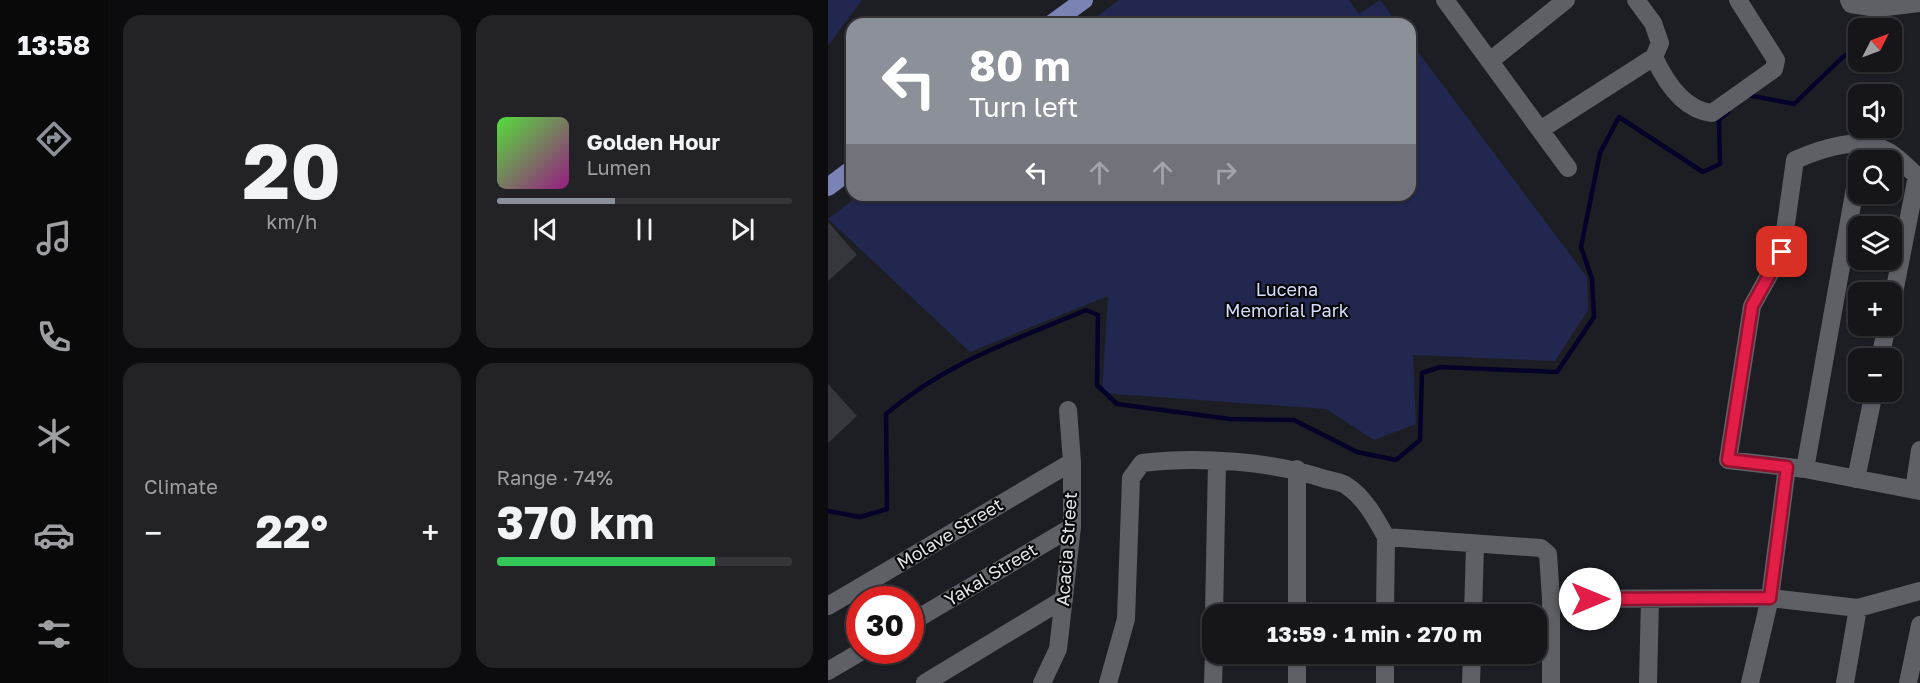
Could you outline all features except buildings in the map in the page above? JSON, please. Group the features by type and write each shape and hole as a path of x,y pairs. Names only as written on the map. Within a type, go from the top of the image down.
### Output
{"main road":[{"path":"1059,18 1084,0"},
{"path":"828,187 846,174"}],"street":[{"path":"1445,0 1568,168"},
{"path":"1490,61 1566,0"},
{"path":"1540,130 1654,57 1660,43 1653,23 1636,0"},
{"path":"1654,57 1662,75 1679,94 1699,112 1712,113 1774,69 1776,60 1772,51 1738,0"},
{"path":"1849,0 1851,4 1877,8 1920,3"},
{"path":"1851,150 1830,146 1795,160 1782,252 1752,306 1728,460 1796,468 1917,491 1920,450"},
{"path":"1896,282 1917,176 1902,164"},
{"path":"1750,683 1770,598 1851,204"},
{"path":"1856,479 1872,402"},
{"name":"Acacia Street","path":"1042,683 1058,649 1072,527 1072,462 1068,410"},
{"name":"Molave Street","path":"828,606 1072,462"},
{"path":"1214,604 1218,462"},
{"path":"1108,683 1126,619 1131,478 1142,463 1218,462 1297,469 1347,486 1372,511 1386,537 1385,604"},
{"path":"1297,469 1297,604"},
{"name":"Yakal Street","path":"924,615 1072,527"},
{"path":"1386,537 1541,548 1548,554 1551,599 1551,683"},
{"path":"1473,604 1475,545"},
{"path":"1551,599 1770,598 1858,608 1920,591"},
{"path":"925,683 1064,599"},
{"path":"1648,683 1650,599"},
{"path":"1845,683 1858,608"},
{"path":"1908,683 1920,625"},
{"path":"828,671 846,660"},
{"path":"1213,683 1214,664"},
{"path":"1297,664 1297,683"},
{"path":"1385,664 1385,683"},
{"path":"1471,683 1472,664"}],"green space":[{"path":"828,0 862,0 849,18 846,18 846,22 828,46"},
{"path":"1119,0 1349,0 1359,14 1380,0 1394,18 1095,18"},
{"name":"Lucena Memorial Park","path":"1416,49 1587,277 1588,310 1555,361 1413,355 1416,424 1374,440 1326,409 1102,393 1108,296 970,352 828,219 851,201 1416,201"}],"waterway":[{"path":"1748,95 1794,104 1848,54"},
{"path":"828,511 860,517 887,509 886,414 909,396 957,366 1086,310 1098,315 1097,385 1117,404 1230,419 1294,420 1357,452 1396,460 1420,440 1422,373 1440,367 1557,372 1594,317 1592,279 1581,247 1600,153 1619,117 1703,172 1720,164 1719,120 1728,112"}],"route":[{"path":"1590,599 1770,598 1787,467 1728,460 1752,306 1782,252"}]}
